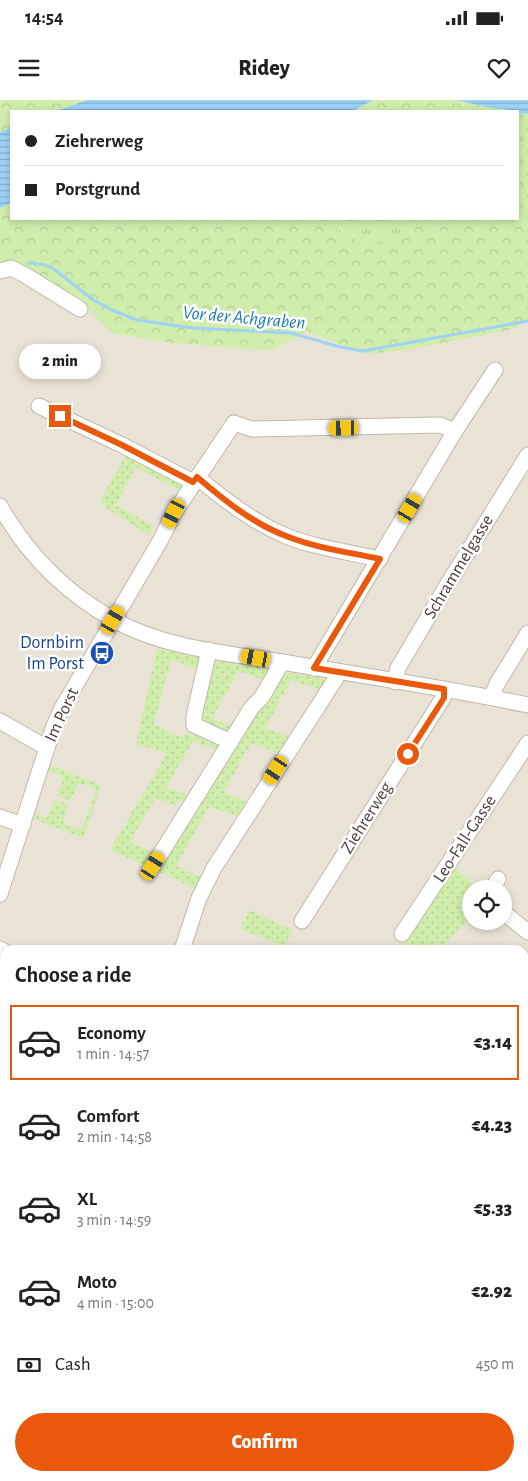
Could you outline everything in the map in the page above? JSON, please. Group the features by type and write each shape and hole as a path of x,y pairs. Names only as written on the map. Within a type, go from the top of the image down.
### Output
{"street":[{"path":"0,271 11,268 80,310"},
{"path":"314,668 455,432 495,370"},
{"path":"39,406 195,480 272,529 308,543 380,559"},
{"name":"Im Porst","path":"0,894 54,726 62,708 160,541 174,513 234,423 252,429 440,425 455,432"},
{"name":"Schrammelgasse","path":"394,682 398,668 528,455"},
{"path":"0,506 20,538 46,569 69,589 113,620 168,641 208,650 444,689 528,705"},
{"path":"491,698 496,684 528,633"},
{"path":"208,650 194,724 231,742"},
{"path":"153,866 252,707 262,697 282,662"},
{"path":"184,945 198,898 214,868 340,672"},
{"name":"Ziehrerweg","path":"302,921 444,698 444,689"},
{"path":"0,721 47,748"},
{"name":"Leo-Fall-Gasse","path":"402,934 528,744"},
{"path":"0,816 23,825"},
{"path":"512,919 528,932"}],"shaded area":[{"path":"0,266 83,302 96,318 114,334 173,343 271,351 307,332 365,354 514,329 528,320 528,945 0,945"},
{"path":"172,487 178,490 159,526 152,522"}],"green space":[{"path":"0,100 87,100 59,110 10,110 10,128 0,132"},
{"path":"373,100 456,100 503,110 356,110"},
{"path":"519,113 528,114 528,320 514,329 406,350 365,354 307,332 271,351 173,343 114,334 96,318 83,302 0,266 0,208 10,203 10,220 320,220 362,242 410,223 410,220 519,220"},
{"path":"320,220 410,220 410,223 397,239 382,244 352,238"},
{"path":"127,453 182,482 184,487 183,491 136,467 116,505 153,526 149,535 104,507 106,504 100,501"},
{"path":"157,649 203,657 200,671 171,659 154,724 180,737 186,733 225,747 222,752 193,741 166,788 193,796 189,803 179,800 176,806 155,798 130,842 156,854 149,867 110,850 167,753 136,744"},
{"path":"214,659 271,669 266,681 238,671 212,719 236,728 230,732 202,722 199,718"},
{"path":"283,672 328,679 321,690 291,680 265,728 292,737 281,754 251,743 224,792 249,803 240,817 209,807 176,866 201,877 196,889 156,870"},
{"path":"50,767 55,767 96,783 101,788 83,838 34,819 35,814 47,818 55,800 68,804 63,824 82,829 96,791 79,783 70,801 58,796 63,777 48,770"},
{"path":"455,867 468,880 462,880 462,926 444,945 404,945"},
{"path":"249,910 293,930 284,945 280,945 240,929"}],"water":[{"path":"87,100 373,100 356,110 59,110"},
{"path":"456,100 528,100 528,114 519,113 519,110 491,108"},
{"path":"10,128 10,203 0,208 0,132"}],"waterway":[{"name":"Vor der Achgraben","path":"30,263 45,265 54,269 92,299 112,310 137,320 193,328 291,333 340,347 363,351 528,321"}],"place":[{"name":"Dornbirn Im Porst","path":"102,653"}],"route":[{"path":"60,416 122,445 193,482 197,477 226,501 254,520 272,529 308,543 380,559 314,668 444,689 444,698 408,754"}]}
